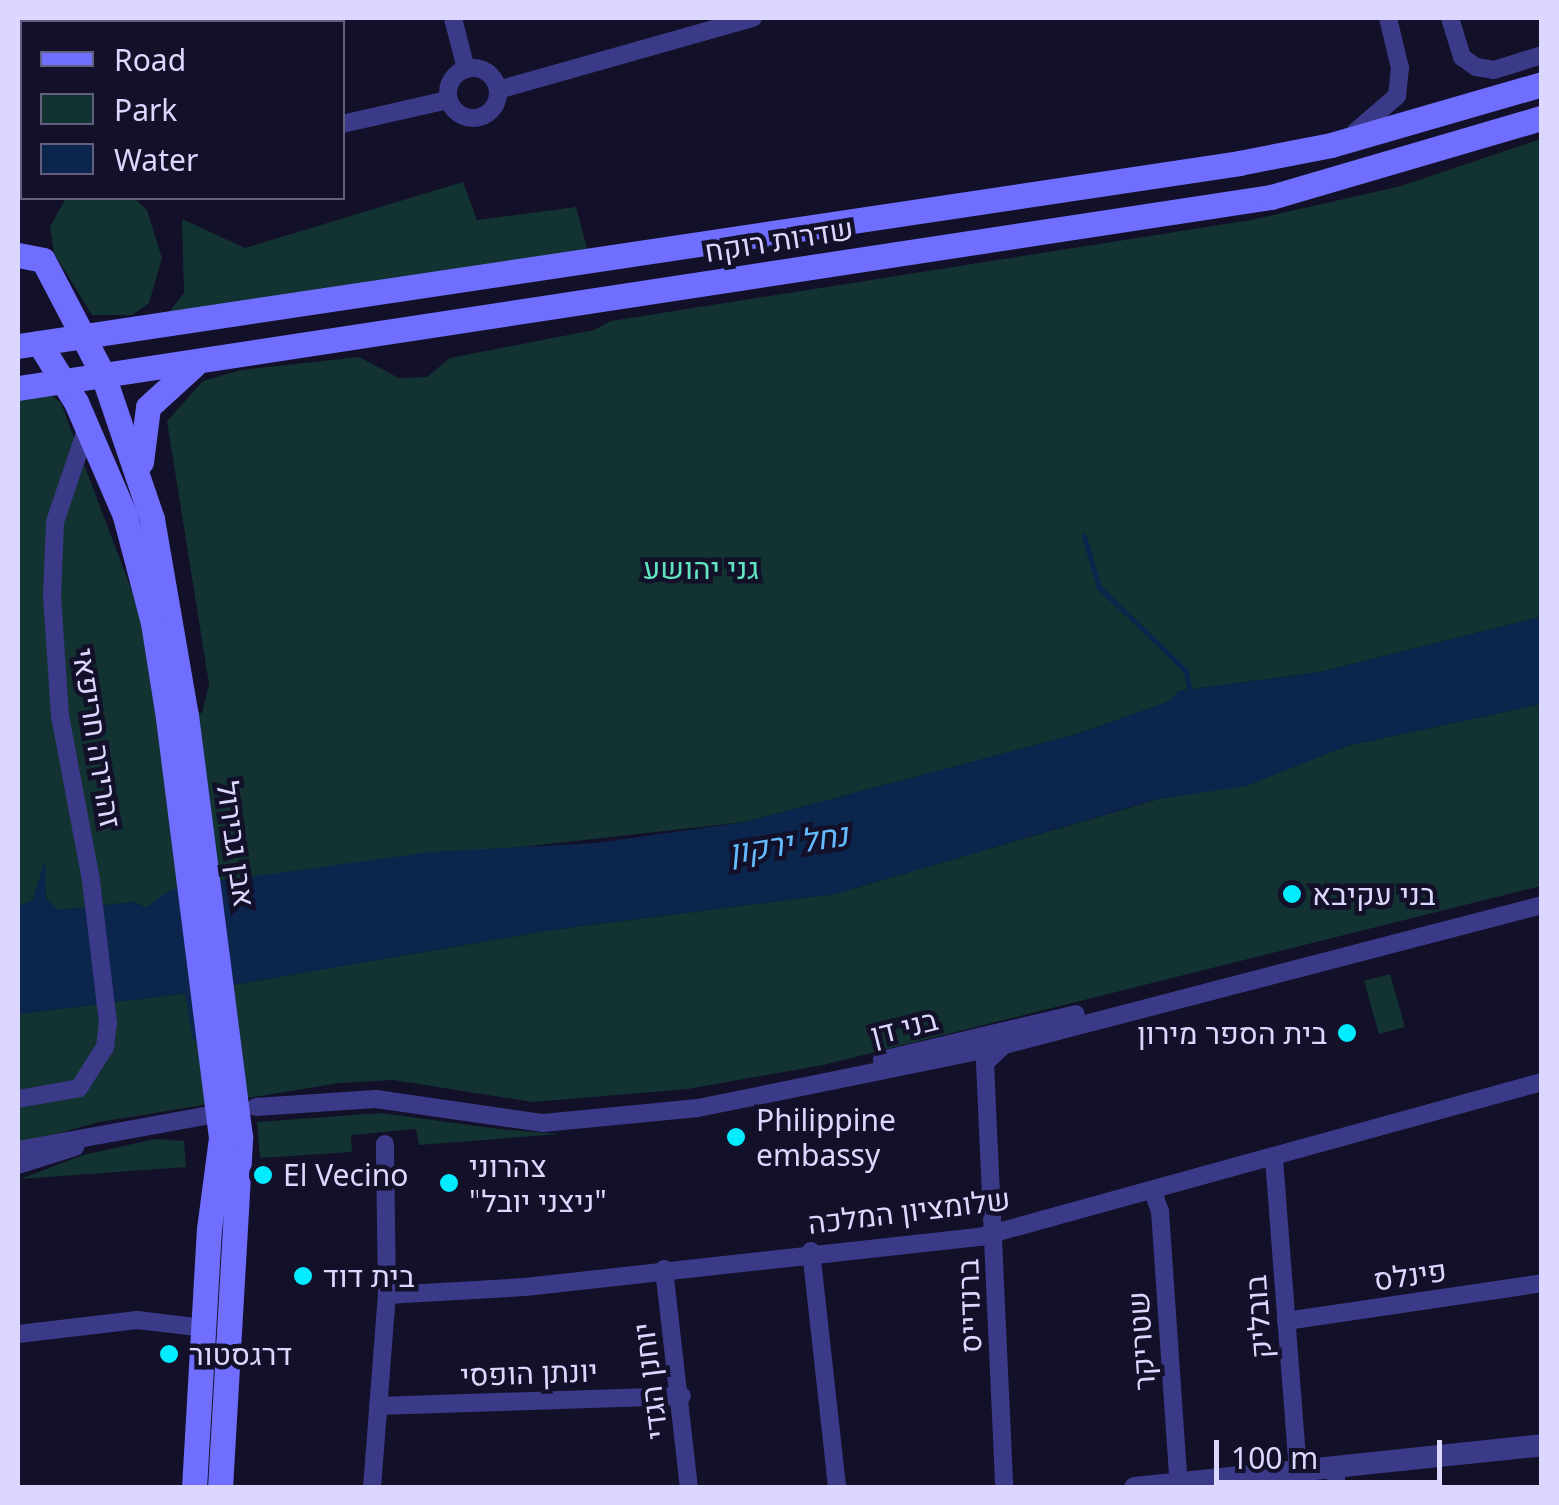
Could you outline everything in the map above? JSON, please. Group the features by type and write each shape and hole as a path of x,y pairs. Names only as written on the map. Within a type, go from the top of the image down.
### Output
{"main road":[{"path":"1406,126 1542,75"},
{"name":"שדרות רוקח","path":"28,344 1331,145 1542,84"},
{"name":"שדרות רוקח","path":"18,388 1271,197 1542,118"},
{"name":"אבן גבירול","path":"18,255 44,260 86,336 142,482 177,716 224,1130 220,1488"},
{"name":"אבן גבירול","path":"28,344 64,382 137,551 177,716"},
{"path":"142,482 139,438 148,408 164,386 201,360"},
{"name":"אבן גבירול","path":"194,1488 204,1328 224,1130"}],"street":[{"path":"452,18 466,69"},
{"path":"498,90 753,18"},
{"path":"1331,145 1386,110 1397,96 1400,68 1388,18"},
{"path":"1450,18 1462,58 1476,67 1494,70 1542,55"},
{"path":"466,69 483,70 498,90 489,113 473,118 458,113 448,100 449,84 466,69"},
{"path":"345,123 448,100"},
{"name":"זהרירה חריפאי","path":"18,1098 79,1088 104,1047 108,1022 92,880 65,748 52,597 55,522 86,430"},
{"name":"בני דן","path":"1542,896 833,1073 619,1108 531,1112 376,1090 263,1106 376,1099 529,1122 620,1118 982,1057 1005,1045 1542,905"},
{"path":"952,1043 982,1057"},
{"name":"ברנדייס","path":"982,1057 1004,1488"},
{"name":"שלומציון המלכה","path":"387,1295 525,1288 811,1251 994,1234 1274,1160 1542,1082"},
{"path":"20,1159 128,1129 224,1130"},
{"path":"372,1488 387,1295 385,1144"},
{"name":"בובליק","path":"1274,1160 1298,1471"},
{"name":"שטריקר","path":"1153,1192 1160,1212 1179,1485"},
{"path":"811,1251 837,1488"},
{"name":"יוחנן הגדי","path":"664,1269 682,1396 689,1488"},
{"name":"פינלס","path":"1286,1321 1542,1283"},
{"path":"18,1334 123,1321 204,1328"},
{"name":"יונתן הופסי","path":"378,1406 682,1396"},
{"path":"1135,1488 1298,1471 1336,1477 1542,1445"}],"green space":[{"name":"גני יהושע","path":"1541,139 1541,617 1320,672 1179,691 1168,702 1077,734 745,822 226,880 171,890 146,908 134,902 57,910 46,898 44,864 33,900 18,907 18,394 50,394 61,403 139,610 156,719 202,713 209,684 167,421 203,381 241,370 359,357 399,378 427,377 450,358 594,330 611,321 1251,220 1401,186"},
{"path":"463,182 477,220 576,207 588,253 163,320 184,293 182,219 245,248"},
{"path":"65,200 136,200 147,210 162,258 149,303 132,315 92,315 54,253 50,227"},
{"path":"1541,704 1541,886 823,1065 688,1089 533,1102 393,1080 340,1083 99,1122 18,1145 18,1014 180,994 551,930 835,894 1159,799 1246,785 1347,746"},
{"path":"1390,974 1405,1027 1379,1034 1364,981"},
{"path":"381,1113 560,1134 419,1145 416,1129 351,1135 352,1152 260,1158 257,1122"},
{"path":"155,1139 184,1141 186,1167 20,1179 83,1155"}],"water":[{"name":"נחל ירקון","path":"1541,617 1541,704 1347,746 1246,786 1158,799 835,894 551,930 180,994 18,1014 18,907 33,900 45,860 46,898 57,910 134,902 146,908 170,890 226,880 431,852 596,843 745,822 1077,734 1168,702 1179,691 1320,672"}],"waterway":[{"path":"1084,536 1099,587 1186,671 1191,699"},
{"path":"187,990 194,1036"}],"place":[{"name":"בני עקיבא","path":"1292,894"},
{"name":"בית הספר מירון","path":"1347,1033"},
{"name":"Philippine embassy","path":"736,1137"},
{"name":"El Vecino","path":"263,1175"},
{"name":"צהרוני \"ניצני יובל\"","path":"449,1183"},
{"name":"בית דוד","path":"303,1276"},
{"name":"דרגסטור","path":"169,1354"}]}
